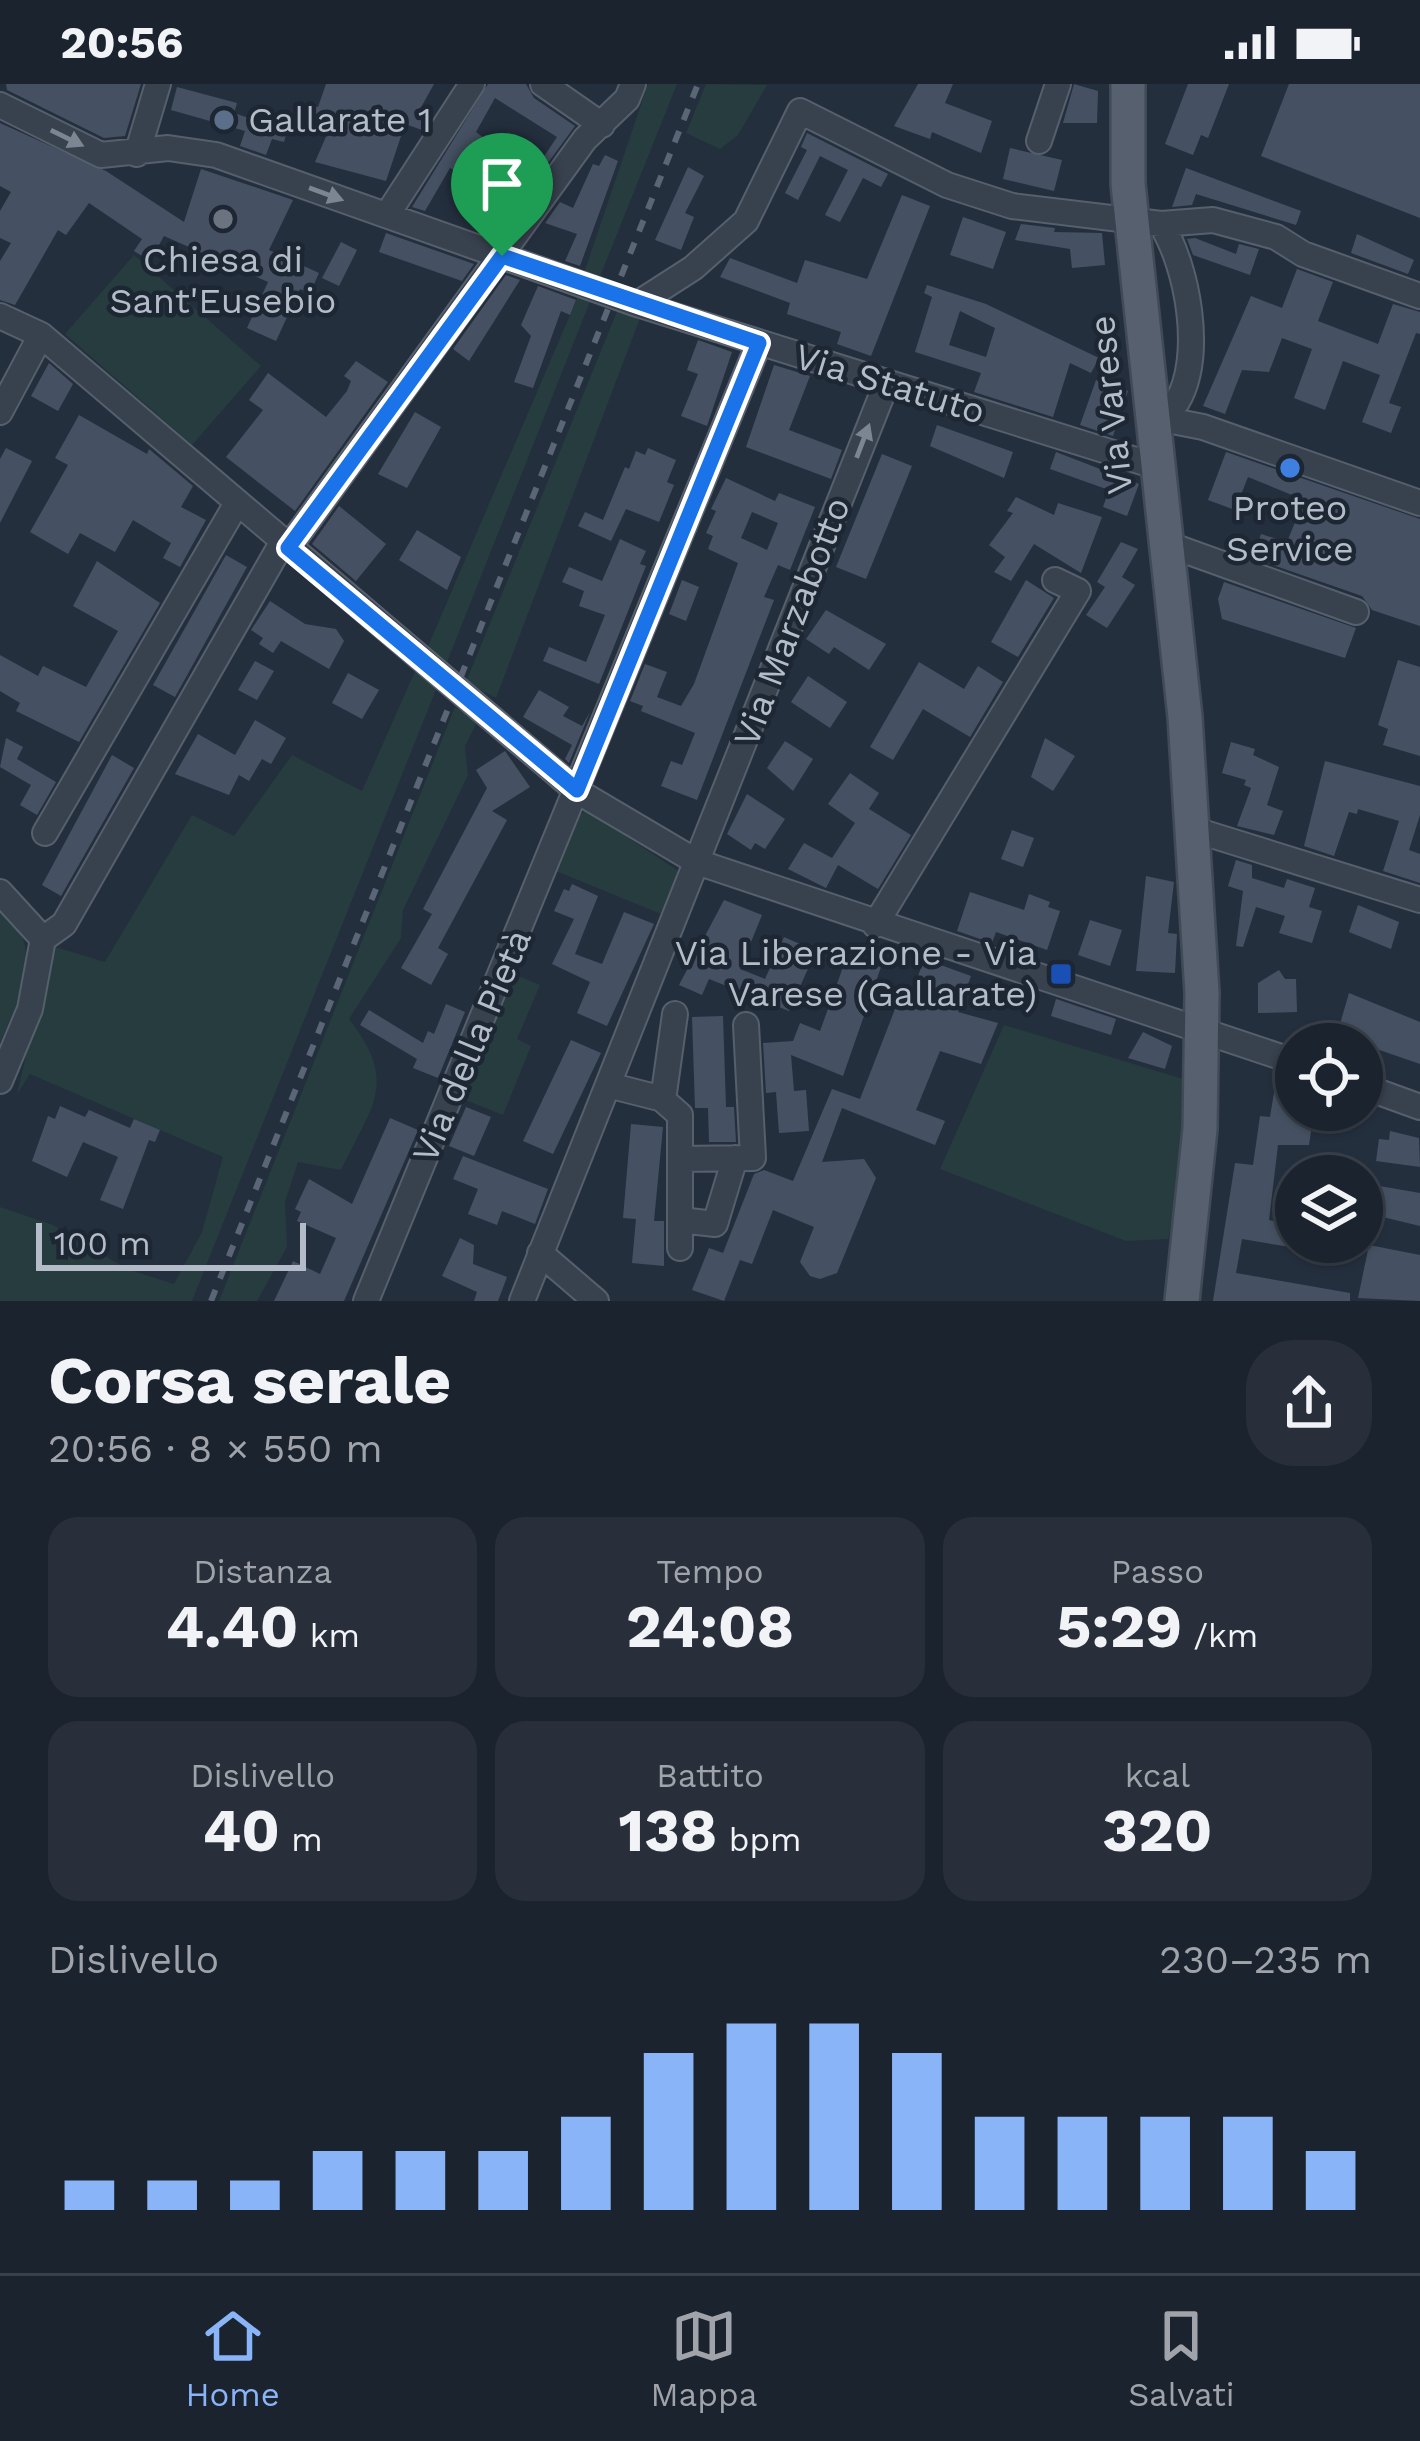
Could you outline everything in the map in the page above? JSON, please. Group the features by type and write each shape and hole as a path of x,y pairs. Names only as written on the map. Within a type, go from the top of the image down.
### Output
{"main road":[{"name":"Via Varese","path":"1121,86 1146,220 1152,417 1198,829 1212,1031 1184,1290"}],"street":[{"path":"137,154 158,84"},
{"path":"387,215 472,84"},
{"path":"543,84 602,125"},
{"path":"0,1081 30,1009 43,939 64,924 285,546 585,139 627,99 633,84"},
{"path":"1040,141 1058,84"},
{"name":"Via Statuto","path":"0,105 101,154 168,148 216,155 637,304 1158,467"},
{"path":"637,304 693,268 746,221 800,111 947,185 1012,206 1146,220 1213,220 1276,237 1303,254 1420,296"},
{"path":"1146,220 1185,294 1188,367 1178,402 1152,417"},
{"path":"0,316 41,335 577,790 697,862 874,925 1275,1054"},
{"path":"0,412 41,335"},
{"name":"Via della Pietà","path":"366,1301 759,343"},
{"name":"Via Marzabotto","path":"522,1301 886,382"},
{"path":"1152,417 1203,427 1420,503"},
{"path":"45,833 237,503"},
{"path":"1164,543 1356,613"},
{"path":"874,925 1078,592 1055,580"},
{"path":"1198,829 1420,900"},
{"path":"0,892 43,939"},
{"path":"663,1099 675,1014"},
{"path":"680,1159 753,1159 746,1025"},
{"path":"608,1085 663,1099 680,1115 680,1247"},
{"path":"1383,1094 1420,1107"},
{"path":"680,1220 715,1225 736,1159"},
{"path":"540,1253 596,1301"}],"green space":[{"path":"648,84 677,84 599,279 584,273"},
{"path":"706,84 767,85 738,135 720,149 686,133"},
{"path":"134,255 261,366 192,445 65,334"},
{"path":"579,294 591,299 447,662 426,651"},
{"path":"618,309 640,318 496,698 466,682"},
{"path":"416,669 437,687 192,1301 0,1301 0,1207 53,1225 127,1269 174,1284 202,1232 223,1157 30,1074 17,1094 52,946 105,962 192,815 234,836 292,755 362,791"},
{"path":"455,707 477,722 465,746 468,775 403,910 401,938 349,1019 373,1060 377,1078 370,1111 341,1170 298,1162 285,1202 287,1247 257,1301 219,1301"},
{"path":"586,810 680,872 661,914 556,871 577,818"},
{"path":"0,902 23,939 27,971 0,1043"},
{"path":"509,972 540,985 517,1039 531,1046 503,1115 458,1097"},
{"path":"1004,1025 1183,1079 1179,1191 1168,1239 1126,1241 940,1169"}],"building":[{"path":"6,84 141,84 125,136 104,138 7,90"},
{"path":"326,84 434,84 419,111 432,115 422,130 405,124 386,181 315,162 328,132 298,123 305,104 318,107"},
{"path":"488,84 526,84 534,98 575,126 517,205 450,168 425,211 412,207","holes":["495,98 557,137 541,161 515,145 508,156 476,132"]},
{"path":"918,84 953,84 945,103 992,121 981,153 932,132 930,139 894,126"},
{"path":"1074,84 1098,91 1097,123 1063,123"},
{"path":"1188,84 1229,84 1208,138 1201,135 1193,155 1165,144"},
{"path":"1289,84 1420,84 1420,218 1261,156"},
{"path":"177,87 237,103 234,113 287,131 284,142 272,139 266,155 240,146 245,131 171,110"},
{"path":"0,123 106,171 184,222 201,169 293,200 269,250 319,273 310,293 300,289 276,341 247,328 268,282 164,236 150,261 134,251 142,239 89,203 66,235 58,230 15,305 0,300 0,261 11,243 0,238 0,211 11,192 0,186"},
{"path":"807,133 888,174 881,187 863,178 840,222 825,215 848,170 820,156 798,200 785,193 807,150 801,147"},
{"path":"1010,148 1062,160 1054,191 1003,179"},
{"path":"605,155 618,161 580,266 565,261 577,234 545,223 560,202 573,208 593,164 599,166"},
{"path":"688,167 704,176 685,213 694,217 681,250 655,240"},
{"path":"1186,168 1301,211 1296,225 1196,194 1192,205 1172,207"},
{"path":"902,195 930,206 871,356 837,344 841,332 787,314 790,303 720,277 730,258 797,283 805,260 867,279"},
{"path":"963,217 1006,232 993,269 950,255"},
{"path":"1021,224 1055,228 1054,232 1102,233 1105,265 1072,268 1070,249 1015,240"},
{"path":"386,233 474,264 462,281 379,252"},
{"path":"1357,234 1414,260 1408,274 1351,253"},
{"path":"1187,239 1236,254 1239,244 1259,249 1250,275 1193,255"},
{"path":"341,242 357,250 339,286 322,278"},
{"path":"1297,269 1333,282 1318,321 1378,344 1393,304 1420,312 1420,334 1416,333 1389,403 1401,407 1391,433 1362,422 1380,375 1343,361 1325,410 1294,398 1312,349 1282,338 1269,372 1242,370 1225,414 1203,406 1251,296 1282,308"},
{"path":"506,275 520,280 469,361 453,349"},
{"path":"927,285 986,304 1099,358 1091,373 1070,363 1053,417 974,392 981,373 915,352 932,297 924,293","holes":["960,311 995,328 986,357 949,345"]},
{"path":"538,286 576,300 570,315 561,311 533,388 514,382 531,336 521,325"},
{"path":"698,340 732,352 707,426 681,416 698,374 687,370"},
{"path":"356,361 388,382 295,511 226,457 263,410 249,400 268,373 326,417 347,391 351,381 344,376"},
{"path":"49,363 73,384 58,411 31,396"},
{"path":"774,365 810,376 789,430 842,450 831,479 746,447"},
{"path":"1096,380 1128,391 1113,436 1080,425"},
{"path":"415,412 441,427 407,488 378,474"},
{"path":"79,415 147,454 149,449 193,486 181,507 206,520 180,567 163,558 171,543 133,520 115,552 80,533 68,554 30,532 68,465 55,458"},
{"path":"937,425 1013,452 1004,478 930,446"},
{"path":"6,448 32,461 0,523 0,459"},
{"path":"648,448 676,460 667,482 674,485 659,522 626,509 611,541 578,526 585,512 603,520 625,467 629,469 636,451 645,455"},
{"path":"1056,452 1139,484 1127,516 1103,507 1109,490 1050,469"},
{"path":"1226,452 1420,519 1420,626 1372,610 1362,596 1253,558 1261,534 1287,542 1304,500 1248,477 1235,510 1208,500"},
{"path":"882,454 912,466 866,579 836,567"},
{"path":"726,478 775,501 779,493 815,507 790,570 778,565 764,597 774,600 697,800 661,786 671,761 682,765 695,733 641,711 643,706 630,701 645,664 667,672 657,697 681,706 694,684 738,563 708,549 713,536 706,533 716,511 711,509","holes":["752,512 778,523 767,550 741,538"]},
{"path":"1016,497 1054,515 1058,503 1102,517 1081,573 1034,544 1011,581 994,572 1005,557 989,545 1013,513 1007,511"},
{"path":"339,506 386,544 356,581 312,544"},
{"path":"417,530 461,557 447,590 399,560"},
{"path":"620,539 646,551 640,564 646,566 599,684 543,661 549,647 586,662 605,615 579,606 584,591 562,582 569,567 602,581"},
{"path":"1121,542 1138,549 1122,577 1135,585 1107,628 1086,615 1105,587 1097,582"},
{"path":"226,555 247,567 175,697 153,685"},
{"path":"97,561 160,603 79,742 16,711 20,703 0,691 0,655 38,676 43,666 86,687 118,631 73,606"},
{"path":"682,580 699,587 686,621 669,614"},
{"path":"1026,580 1054,598 1018,657 991,642"},
{"path":"1224,582 1356,628 1345,658 1222,619 1218,599"},
{"path":"270,601 305,624 336,629 344,641 329,669 281,641 273,653 259,644 263,638 251,630"},
{"path":"826,610 886,644 869,670 834,647 829,654 806,639"},
{"path":"1398,660 1420,667 1420,756 1383,745 1388,729 1378,725"},
{"path":"255,661 274,671 257,700 238,690"},
{"path":"919,662 964,689 978,666 1003,682 970,737 923,709 893,760 870,747"},
{"path":"348,673 379,690 362,719 332,703"},
{"path":"808,676 847,702 830,728 791,702"},
{"path":"539,690 569,707 563,716 582,726 590,712 569,763 565,759 572,745 523,717"},
{"path":"255,720 286,738 271,764 262,759 249,781 239,775 229,795 175,774 198,734 235,755"},
{"path":"6,738 23,747 17,759 56,782 37,815 20,805 31,785 0,767"},
{"path":"1045,738 1075,756 1053,791 1031,777"},
{"path":"785,741 813,759 793,791 767,768"},
{"path":"1231,742 1255,749 1253,755 1279,767 1267,805 1283,811 1274,835 1237,826 1251,788 1244,785 1246,780 1222,773"},
{"path":"505,751 530,787 492,811 507,820 438,948 448,954 431,985 401,968 432,914 423,909 487,788 476,770"},
{"path":"112,755 134,768 61,896 42,885"},
{"path":"1325,761 1420,786 1420,815 1409,850 1420,854 1420,883 1383,871 1399,821 1358,809 1357,814 1349,812 1334,856 1304,846"},
{"path":"850,773 879,793 869,809 911,835 878,889 838,865 826,888 788,869 804,843 832,858 855,823 828,804"},
{"path":"747,794 785,819 765,849 755,843 751,850 727,834"},
{"path":"1012,830 1034,838 1023,867 1001,859"},
{"path":"1236,860 1252,865 1252,878 1284,888 1287,879 1315,888 1309,907 1322,911 1312,943 1279,933 1285,916 1256,907 1243,947 1236,946 1243,891 1228,886"},
{"path":"1146,876 1174,882 1168,933 1177,934 1175,973 1136,971"},
{"path":"572,884 598,896 575,954 602,964 624,912 654,924 607,1026 577,1013 590,982 552,964 574,919 554,911 564,889 569,891"},
{"path":"970,892 1024,910 1029,894 1050,902 1048,907 1060,911 1047,950 996,932 992,943 957,931"},
{"path":"724,900 762,915 740,969 765,979 784,937 816,951 789,1011 709,979 702,995 679,985"},
{"path":"1358,905 1399,922 1391,949 1349,932"},
{"path":"1090,920 1122,930 1110,966 1078,955"},
{"path":"847,956 881,967 843,1076 791,1055 794,1091 806,1090 809,1131 779,1133 776,1092 766,1093 763,1043 793,1041 800,1023 820,1031"},
{"path":"924,959 971,976 958,1012 998,1023 981,1064 940,1051 916,1110 945,1121 935,1145 842,1108 822,1162 864,1159 876,1178 837,1273 820,1279 810,1276 800,1262 814,1227 773,1210 752,1264 740,1260 724,1301 692,1290 709,1248 723,1253 754,1174 764,1170 793,1181 832,1089 860,1099 897,1004 907,1008"},
{"path":"1279,970 1285,979 1296,979 1297,1012 1258,1013 1258,983"},
{"path":"1349,993 1420,1022 1420,1064 1383,1051 1383,1023 1340,1023"},
{"path":"1056,999 1116,1019 1111,1035 1051,1016"},
{"path":"446,1004 465,1012 438,1078 413,1068 417,1059 360,1025 369,1010 423,1043 428,1031 434,1034"},
{"path":"723,1016 726,1107 734,1107 736,1142 709,1142 708,1108 695,1108 692,1017"},
{"path":"1143,1032 1172,1046 1165,1069 1128,1058"},
{"path":"571,1040 601,1053 553,1154 523,1141"},
{"path":"1275,1086 1275,1131 1311,1131 1309,1145 1278,1145 1269,1220 1275,1221 1275,1244 1242,1239 1236,1273 1350,1293 1350,1301 1213,1301 1235,1163 1253,1165 1260,1116 1270,1117"},
{"path":"60,1106 85,1117 89,1110 130,1128 134,1119 160,1130 155,1142 149,1140 123,1209 100,1200 118,1157 83,1142 67,1177 32,1161 48,1116 55,1119"},
{"path":"466,1107 491,1117 474,1156 449,1146"},
{"path":"390,1118 418,1130 344,1301 274,1301 293,1261 320,1274 336,1238 297,1221 301,1212 295,1209 309,1179 352,1204"},
{"path":"631,1124 663,1127 654,1221 664,1221 664,1266 632,1263 636,1219 623,1218"},
{"path":"1390,1131 1419,1138 1420,1167 1383,1162 1383,1155 1377,1155 1379,1139 1389,1140"},
{"path":"463,1156 548,1189 535,1224 502,1211 497,1225 468,1214 478,1189 453,1179"},
{"path":"1383,1187 1420,1193 1420,1226 1383,1217"},
{"path":"460,1238 474,1245 473,1264 507,1277 498,1301 474,1301 477,1292 442,1276"},
{"path":"1383,1248 1420,1255 1420,1301 1358,1298 1365,1263 1383,1263"}],"railway":[{"path":"211,1301 698,84"}],"place":[{"name":"Gallarate 1","path":"224,120"},
{"name":"Chiesa di Sant'Eusebio","path":"223,219"},
{"name":"Proteo Service","path":"1290,468"},
{"name":"Via Liberazione - Via Varese (Gallarate)","path":"1061,974"}],"route":[{"path":"502,256 759,343 577,790 288,548 502,256"}]}
